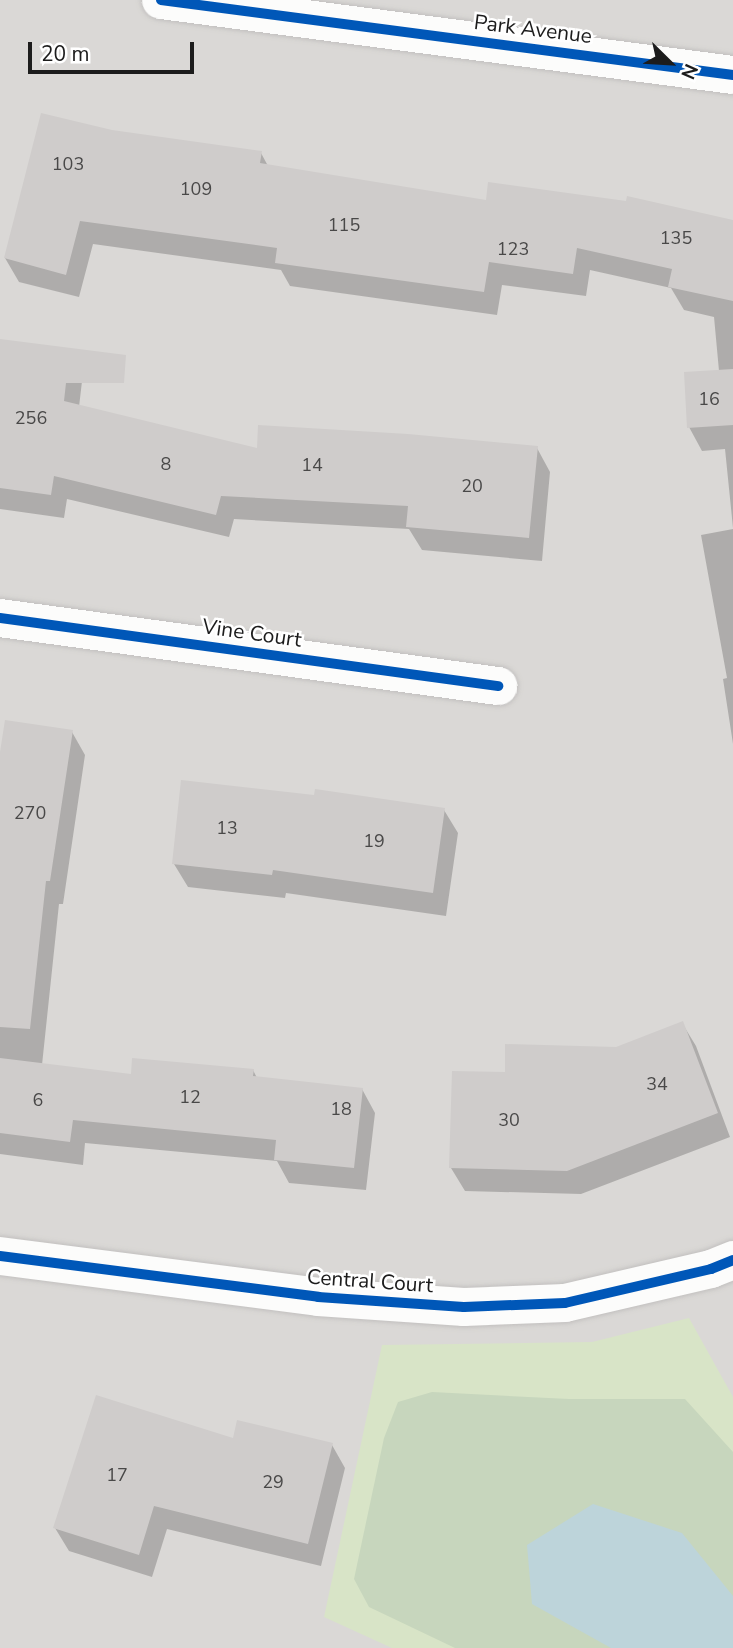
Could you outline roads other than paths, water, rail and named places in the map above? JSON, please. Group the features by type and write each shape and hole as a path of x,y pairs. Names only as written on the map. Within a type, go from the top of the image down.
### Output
{"street":[{"name":"Park Avenue","path":"162,0 733,75"},
{"name":"Vine Court","path":"0,618 498,686"},
{"name":"Central Court","path":"0,1256 318,1297 464,1307 565,1303 711,1269 733,1260"}],"water":[{"path":"593,1504 682,1533 733,1596 733,1648 611,1648 532,1604 527,1545"}]}
